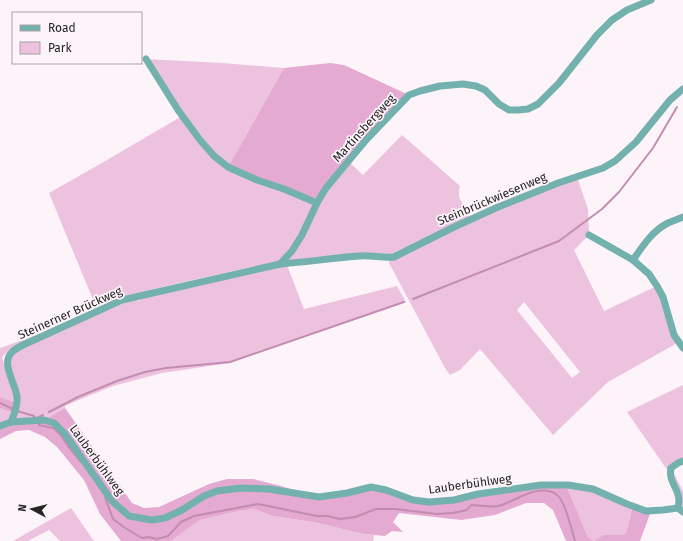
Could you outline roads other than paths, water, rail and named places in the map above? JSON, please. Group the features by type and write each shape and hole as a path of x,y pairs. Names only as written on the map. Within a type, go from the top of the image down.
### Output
{"street":[{"name":"Martinsbergweg","path":"280,264 292,251 302,235 326,188 366,140 409,95 440,86 463,84 476,86 485,90 499,104 509,110 528,109 538,104 559,83 597,35 612,20 627,10 650,0"},
{"path":"146,59 178,110 214,156 228,167 317,203"},
{"name":"Steinbrückwiesenweg","path":"280,264 361,256 384,258 394,257 498,207 558,183 603,168 614,161 636,142 670,100 683,89"},
{"path":"633,260 654,233 667,224 683,217"},
{"path":"589,234 633,260 649,274 663,297 674,335 683,348"},
{"name":"Steinerner Brückweg","path":"13,419 17,397 7,363 11,352 22,345 122,300 280,264"},
{"name":"Lauberbühlweg","path":"0,426 13,419 29,421 44,420 54,423 65,434 112,501 128,516 152,520 165,518 182,510 204,496 217,491 241,488 269,489 319,497 347,493 371,487 386,490 413,500 429,502 454,500 478,494 541,485 568,485 592,489 646,511 680,510"},
{"path":"680,510 678,496 670,474 671,468 683,461"}],"waterway":[{"path":"413,299 559,241 602,209 619,192 653,148 677,107"},
{"path":"49,412 78,397 117,381 145,372 166,368 230,362 404,302"},
{"path":"0,403 13,409"},
{"path":"17,411 34,416 35,418"},
{"path":"37,418 43,415"},
{"path":"38,422 39,425 53,428 60,434 81,462"},
{"path":"105,497 113,519 142,538 148,537 157,539 168,536 181,522 194,516 258,504 340,519 355,517 376,509 395,509 437,514 453,513 467,510 471,505 495,507 529,493 546,491 555,493 563,503 575,541"}]}
